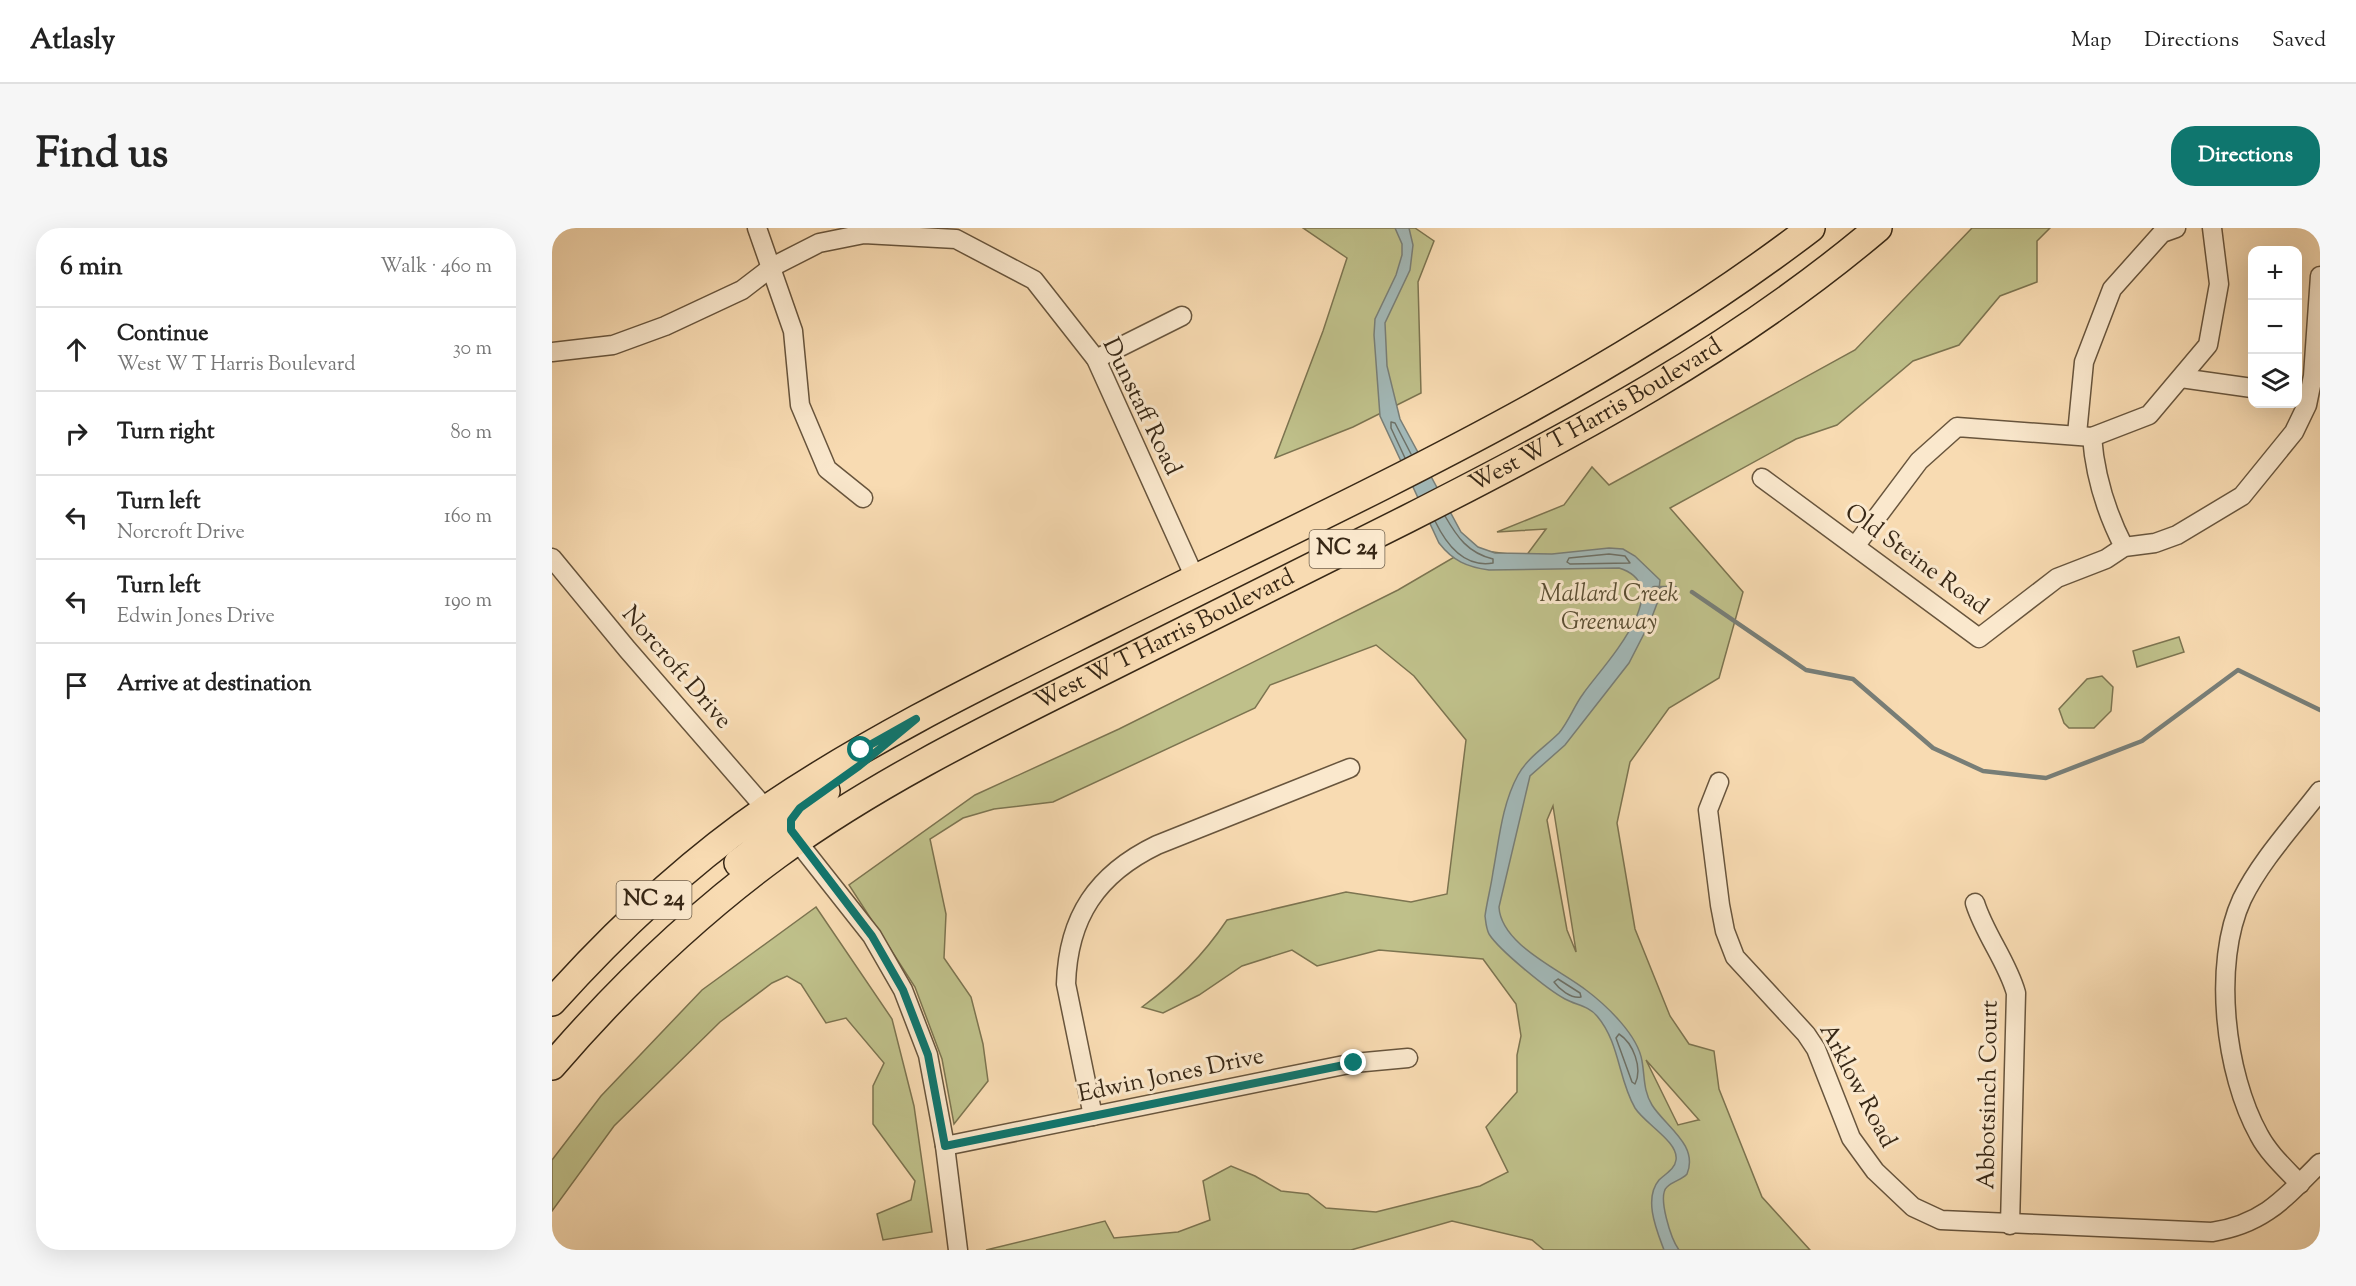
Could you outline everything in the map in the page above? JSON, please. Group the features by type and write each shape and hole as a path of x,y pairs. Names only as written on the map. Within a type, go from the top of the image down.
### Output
{"main road":[{"name":"West W T Harris Boulevard","path":"552,1002 580,971 647,906 766,809 852,755 916,719 1549,400 1688,316 1811,228"},
{"name":"West W T Harris Boulevard","path":"552,1066 622,988 698,918 797,841 842,810 967,739 1590,425 1720,345 1838,261 1878,228"},
{"path":"797,841 790,825 800,808 859,766 916,719"},
{"path":"622,988 668,926 706,889 766,840 770,827 766,809"}],"street":[{"path":"757,228 793,331 800,405 827,470 863,498"},
{"path":"2124,547 2110,520 2085,435 2084,362 2112,289 2162,233 2176,228"},
{"path":"1856,545 1919,461 1957,427 2085,435 2149,415 2208,345 2219,284 2212,228"},
{"name":"Dunstaff Road","path":"552,352 613,345 665,326 742,290 772,267 819,243 864,234 956,240 1034,280 1096,359 1195,578"},
{"name":"Old Steine Road","path":"1762,478 1856,545 1979,638 2057,578 2106,559 2124,547 2155,543 2177,535 2242,496 2294,432 2307,405 2304,391 2320,276"},
{"path":"1096,359 1182,316"},
{"path":"2181,378 2248,387"},
{"name":"Norcroft Drive","path":"552,558 627,649 766,809"},
{"path":"1093,1116 1066,984 1066,962 1082,913 1098,888 1115,870 1135,856 1350,768"},
{"name":"Arklow Road","path":"1719,782 1708,810 1720,905 1729,944 1735,957 1806,1034 1816,1049 1851,1138 1875,1171 1913,1207 1941,1220 2010,1225 2212,1232 2229,1229 2262,1217 2320,1163"},
{"path":"2300,1184 2260,1137 2246,1110 2233,1067 2226,974 2232,927 2242,899 2260,870 2320,791"},
{"path":"797,841 872,936 903,990 928,1055 945,1146 958,1250"},
{"name":"Abbotsinch Court","path":"1975,903 1985,928 2006,965 2016,993 2010,1225"},
{"name":"Edwin Jones Drive","path":"945,1146 1354,1063 1408,1058"}],"green space":[{"path":"1303,228 1415,228 1434,241 1418,282 1421,393 1353,427 1275,458 1323,331 1347,258"},
{"name":"Mallard Creek Greenway","path":"1972,228 2050,228 2037,241 2037,282 2000,296 1959,345 1913,361 1837,425 1796,439 1670,508 1743,592 1719,678 1669,708 1630,762 1617,823 1635,929 1670,1016 1689,1044 1714,1051 1719,1089 1762,1197 1810,1250 1544,1250 1532,1240 1452,1221 1351,1250 986,1250 1105,1221 1114,1238 1178,1232 1210,1220 1203,1181 1231,1166 1281,1191 1308,1194 1326,1208 1376,1212 1480,1186 1508,1172 1486,1127 1517,1092 1517,1055 1521,1036 1516,1004 1483,959 1379,950 1317,966 1292,950 1242,966 1199,995 1163,1013 1142,1007 1188,968 1227,920 1346,892 1411,902 1447,894 1466,740 1414,676 1376,645 1270,685 1255,708 1053,802 994,809 963,818 930,839 946,914 944,958 971,997 983,1044 988,1081 954,1124 942,1059 915,987 849,885 975,795 1119,729 1398,590 1468,549 1526,556 1546,529 1497,532 1564,505 1592,467 1609,485 1855,350","holes":["1553,806 1576,951 1576,952 1567,930 1547,820","1646,1060 1699,1120 1678,1125"]},
{"path":"2179,637 2184,652 2137,667 2133,651"},
{"path":"2102,676 2113,687 2111,711 2094,728 2069,728 2064,723 2059,709 2087,679"},
{"path":"816,907 892,1019 914,1106 932,1232 883,1240 877,1214 911,1200 915,1181 873,1124 873,1086 884,1063 846,1018 826,1023 801,984 787,976 772,983 720,1022 614,1126 552,1211 552,1160 601,1096 702,990"}],"water":[{"path":"1395,228 1409,228 1413,245 1410,270 1385,323 1387,366 1400,419 1461,532 1478,547 1495,553 1552,554 1609,548 1623,549 1635,556 1660,580 1658,601 1629,663 1565,745 1530,776 1499,907 1502,921 1521,945 1594,996 1620,1021 1634,1041 1642,1061 1649,1099 1658,1113 1679,1136 1688,1154 1687,1174 1672,1183 1664,1192 1664,1208 1669,1228 1679,1250 1664,1250 1655,1225 1652,1205 1654,1188 1674,1166 1676,1153 1667,1140 1635,1108 1629,1097 1615,1049 1605,1027 1590,1010 1557,994 1513,959 1489,934 1485,916 1502,822 1508,798 1518,775 1537,752 1559,733 1583,694 1618,649 1639,610 1642,592 1636,578 1619,568 1489,570 1461,562 1439,543 1380,416 1374,335 1375,319 1396,275 1402,255 1402,244"}],"waterway":[{"path":"1654,588 1675,588"},
{"path":"1692,592 1806,670 1853,679 1933,748 1983,771 2046,778 2142,741 2238,670 2320,710"}],"route":[{"path":"861,750 916,719 859,766 800,808 791,820 791,830 797,841 872,936 903,990 928,1055 945,1146 1354,1063"}]}
